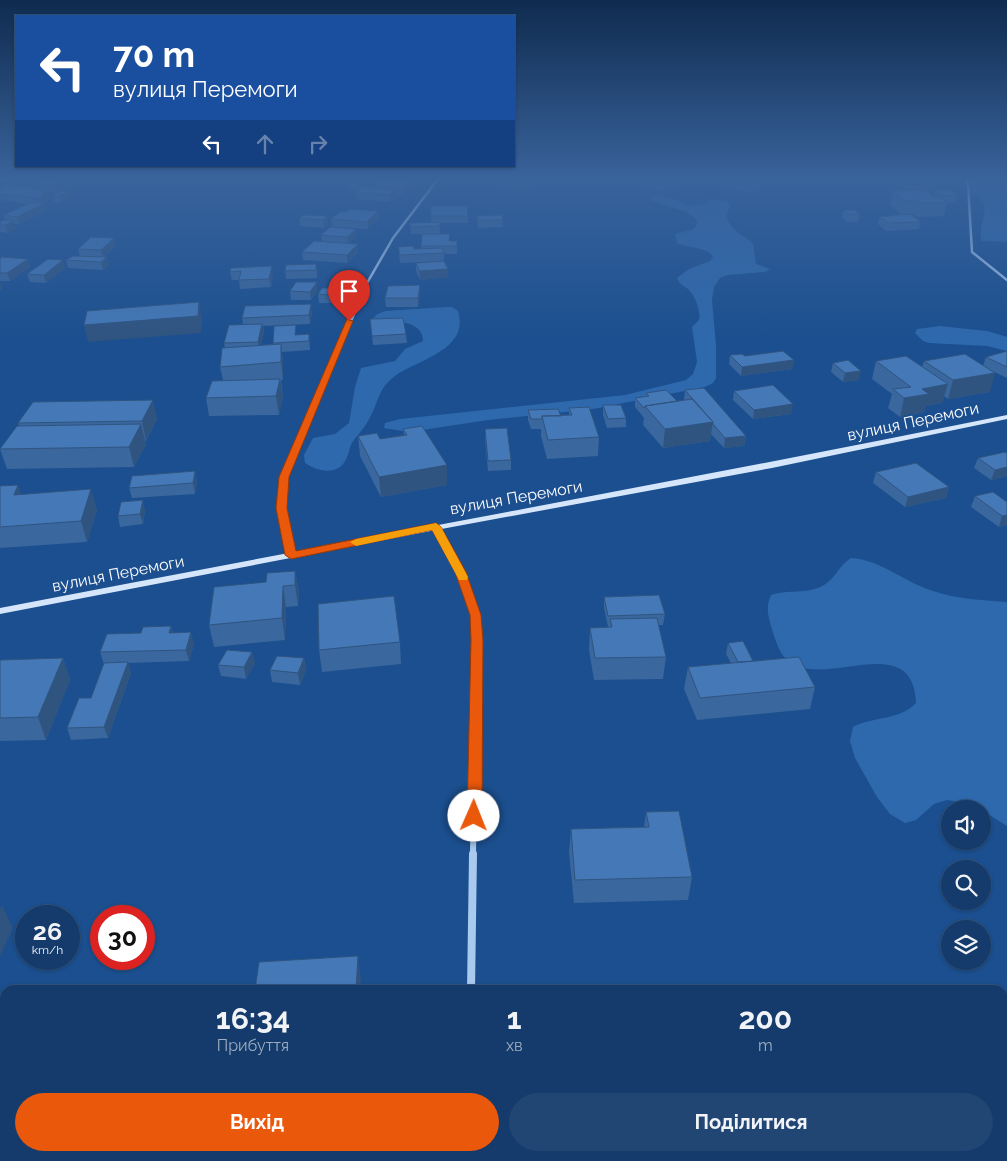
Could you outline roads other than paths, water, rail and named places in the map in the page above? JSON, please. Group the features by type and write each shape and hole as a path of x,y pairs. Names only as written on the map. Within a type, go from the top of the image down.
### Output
{"street":[{"path":"291,555 282,508 284,477 361,295 397,233"},
{"path":"971,233 972,252 1007,280"},
{"name":"вулиця Перемоги","path":"0,611 436,527 772,465 1007,417"},
{"path":"436,527 460,572 476,615 471,985"}]}
